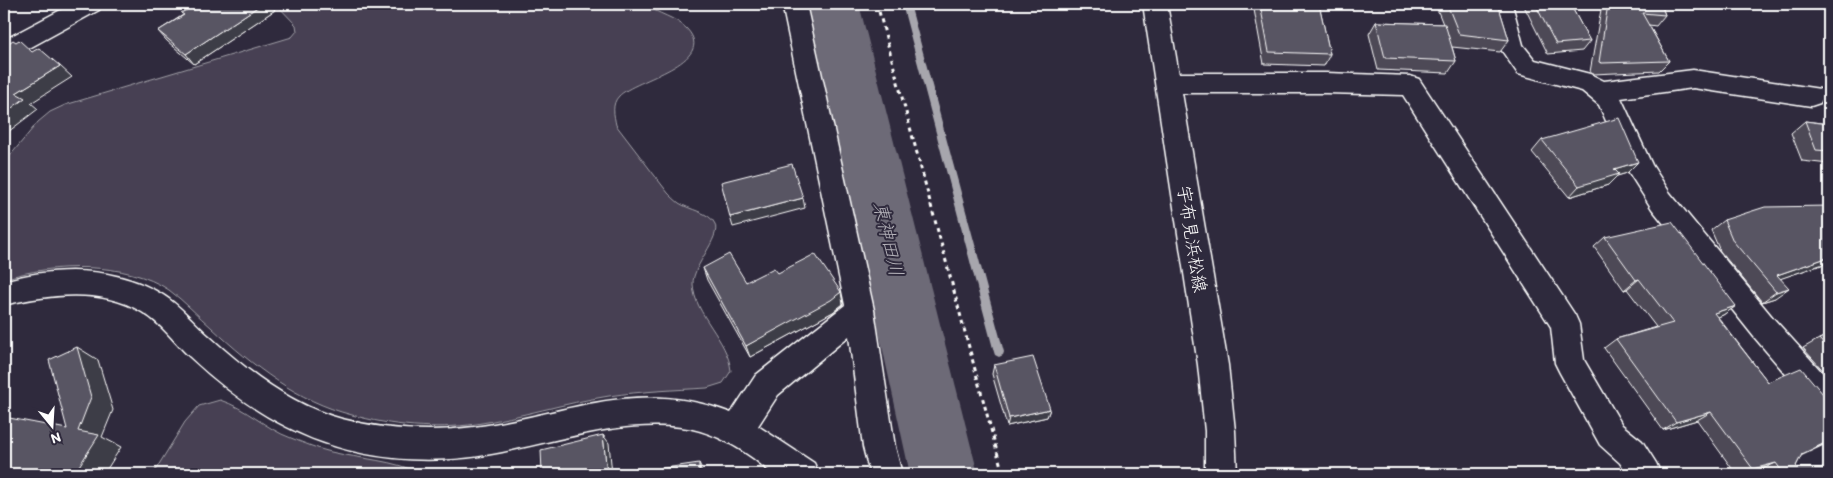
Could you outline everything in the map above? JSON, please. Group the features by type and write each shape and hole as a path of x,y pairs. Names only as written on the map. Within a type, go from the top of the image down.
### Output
{"street":[{"path":"4,52 91,4"},
{"path":"794,4 860,310 879,447 886,474"},
{"name":"宇布見浜松線","path":"1155,4 1213,365 1220,431 1221,474"},
{"path":"1500,4 1512,48 1527,67 1579,80 1601,91 1614,107 1641,171 1661,201 1764,328 1829,402"},
{"path":"1601,91 1693,79 1811,96"},
{"path":"1168,83 1326,83 1410,86 1565,324 1570,363 1612,435 1631,452 1645,474"},
{"path":"4,293 51,284 90,284 124,290 153,304 206,352 268,402 302,420 333,431 382,442 427,445 474,442 609,413 648,410 685,414 721,424 753,440 783,463 802,474"},
{"path":"737,432 767,385 860,310"},
{"path":"1798,474 1829,458"}],"path":[{"path":"878,4 1003,474"}],"shaded area":[{"path":"276,4 644,4 683,25 694,41 692,51 683,61 671,69 619,96 615,102 614,114 616,125 668,193 679,203 709,217 715,224 714,237 697,269 693,284 699,306 729,359 731,371 723,383 707,388 609,396 509,418 461,426 429,427 382,422 332,409 277,381 243,356 175,294 152,281 132,274 88,268 44,270 4,279 4,163 38,122 50,112 65,105 292,37 297,31 296,25"},
{"path":"220,400 239,408 282,434 311,446 331,452 389,463 421,474 153,474 185,422 199,406"}],"building":[{"path":"197,4 262,4 186,54 158,31 184,15 181,13"},
{"path":"1260,4 1319,4 1330,54 1269,52"},
{"path":"1447,4 1498,4 1509,40 1459,34"},
{"path":"1535,4 1570,4 1590,41 1556,44"},
{"path":"1608,4 1661,4 1665,15 1642,13 1669,61 1599,62"},
{"path":"1376,22 1445,24 1456,61 1385,58"},
{"path":"13,40 16,42 19,40 32,52 39,48 60,66 16,93 25,98 4,114 4,46"},
{"path":"1619,118 1638,162 1614,169 1619,174 1579,186 1542,140"},
{"path":"1805,121 1829,124 1829,151 1816,150"},
{"path":"792,164 803,198 730,217 721,182"},
{"path":"1829,206 1829,257 1777,275 1789,288 1776,292 1733,241 1724,220 1765,207"},
{"path":"1672,222 1736,306 1714,313 1768,382 1801,368 1829,401 1829,441 1802,454 1796,466 1798,468 1829,468 1829,474 1784,474 1776,463 1753,469 1711,412 1676,422 1616,339 1673,323 1639,279 1636,280 1605,237"},
{"path":"729,254 746,282 774,268 778,273 815,254 841,292 831,300 746,346 703,268"},
{"path":"1829,335 1829,350 1819,339"},
{"path":"77,347 91,397 78,431 99,435 74,474 4,474 4,417 67,429 49,360"},
{"path":"1033,357 1050,409 1009,418 994,365"},
{"path":"603,435 607,474 535,474 542,472 541,450"},
{"path":"699,463 699,474 638,474 638,472"}],"waterway":[{"name":"東神田川","path":"833,4 944,474"},
{"path":"906,4 999,352"}]}
